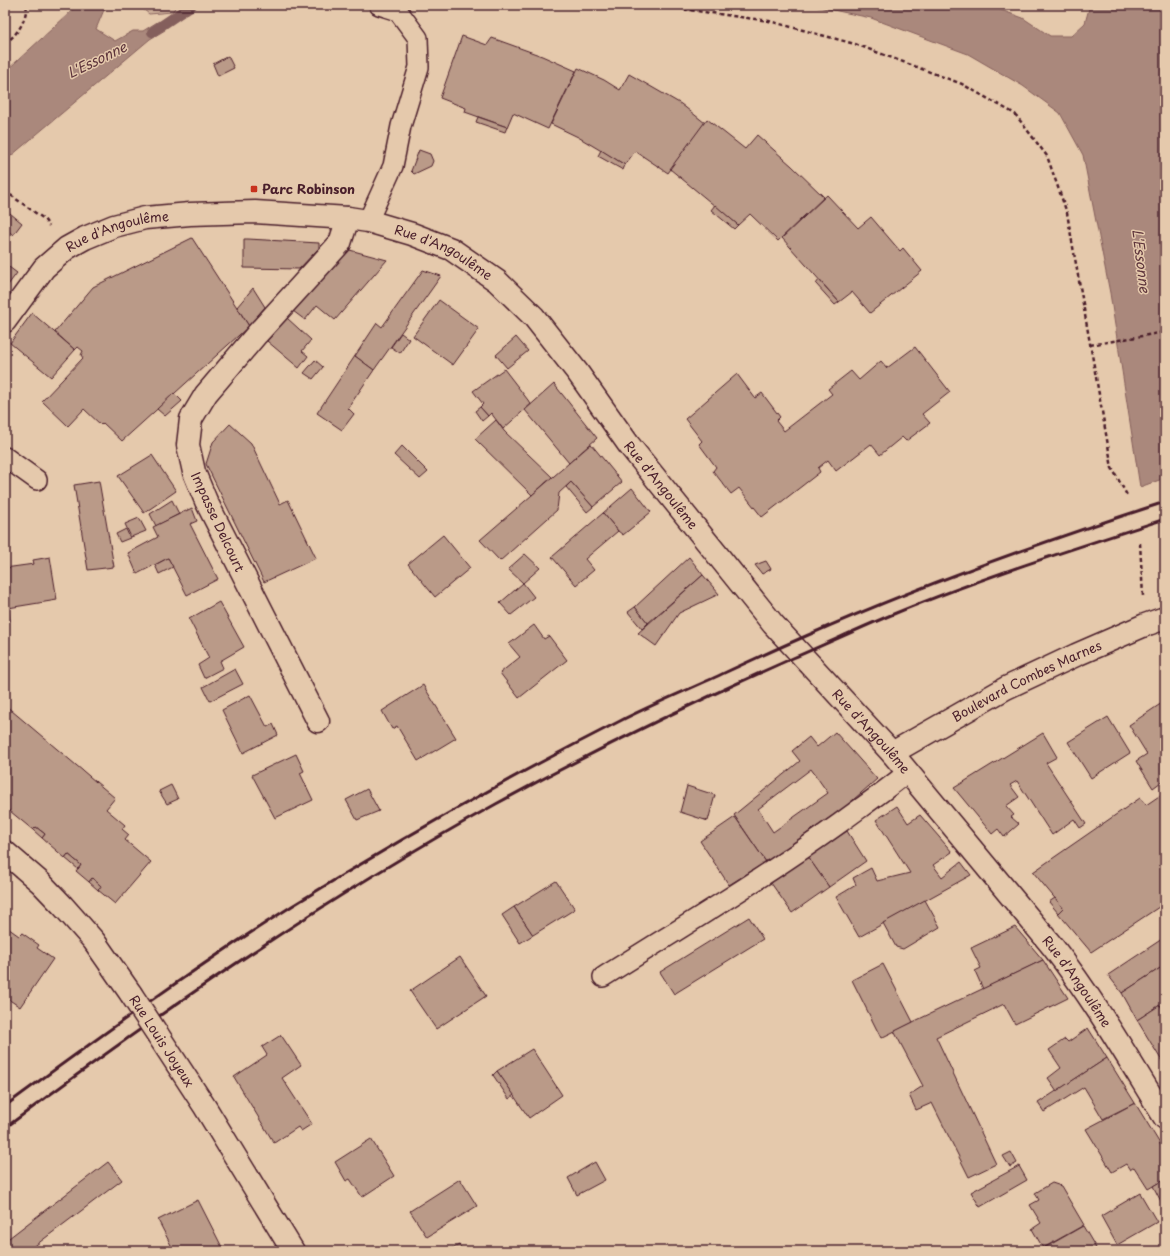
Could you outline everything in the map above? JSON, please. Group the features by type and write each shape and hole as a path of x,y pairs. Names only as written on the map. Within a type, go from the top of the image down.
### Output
{"street":[{"name":"Rue d'Angoulême","path":"5,321 44,268 66,248 114,226 145,218 190,214 255,212 358,219 412,234 451,249 497,281 534,317 578,373 629,445 773,624 908,772 1075,976 1165,1118"},
{"name":"Impasse Delcourt","path":"318,721 206,501 194,472 188,445 191,419 206,394 257,334 340,243 358,219"},
{"name":"Boulevard Combes Marnes","path":"892,753 1006,688 1076,655 1156,621"},
{"name":"Rue Louis Joyeux","path":"5,852 41,883 94,941 131,994 205,1107 293,1251"}],"lane":[{"path":"358,219 393,166 400,126 419,67 418,38 398,11 378,5"},
{"path":"5,457 37,480"},
{"path":"603,977 770,871 822,836 908,772"}],"path":[{"path":"5,44 22,26 27,5"},
{"path":"642,5 674,7 768,21 855,44 962,84 1015,114 1047,156 1067,213 1112,468 1128,497"},
{"path":"5,191 44,219 66,248"},
{"path":"1090,345 1165,332"},
{"path":"1140,543 1156,621"}],"shaded area":[{"path":"138,5 177,5 172,12 149,14"}],"water":[{"path":"78,5 106,5 96,29 115,41 133,31 143,31 159,21 165,30 150,39 5,161 5,72"},
{"path":"809,5 987,5 1023,18 1050,36 1071,36 1085,23 1090,5 1161,5 1165,71 1165,478 1140,487 1110,293 1083,155 1060,113 1023,86 968,54 871,18"}],"building":[{"path":"5,5 8,5 5,31"},
{"path":"462,36 487,45 492,38 542,56 576,71 548,129 513,113 507,127 465,112 466,108 440,98"},
{"path":"228,56 234,68 218,76 213,64"},
{"path":"578,68 604,80 620,90 629,74 681,104 705,123 668,173 635,151 625,165 578,137 551,124"},
{"path":"478,117 507,127 505,132 476,122"},
{"path":"707,119 745,149 757,135 824,197 778,241 750,214 738,225 670,169"},
{"path":"419,150 430,154 433,161 431,166 414,174 411,171"},
{"path":"601,150 625,165 623,170 598,156"},
{"path":"827,195 858,228 871,217 900,251 903,248 922,271 870,313 852,292 839,302 782,238"},
{"path":"715,205 738,225 734,229 711,210"},
{"path":"5,209 22,223 13,235 5,228"},
{"path":"192,238 249,326 122,441 103,423 101,425 84,409 68,426 42,401 83,358 81,355 83,351 78,347 75,350 55,332 93,287"},
{"path":"244,239 319,243 319,248 299,269 244,268"},
{"path":"346,249 387,260 335,320 317,305 305,320 293,311"},
{"path":"5,264 17,273 5,289"},
{"path":"423,270 441,276 374,370 355,356 377,323 382,327"},
{"path":"819,280 839,302 835,305 816,284"},
{"path":"253,288 265,307 249,326 237,307"},
{"path":"439,300 479,329 453,365 413,336"},
{"path":"32,313 75,350 51,377 10,343"},
{"path":"287,318 311,340 302,351 308,356 299,368 267,341"},
{"path":"401,333 409,339 400,353 391,347"},
{"path":"516,337 528,351 507,368 496,355"},
{"path":"915,347 950,392 922,414 930,423 906,441 902,437 880,455 871,444 836,471 828,460 818,468 820,472 762,517 739,488 731,494 713,471 716,467 699,444 702,441 685,419 737,374 755,398 762,393 780,417 776,421 784,431 832,394 828,389 851,371 859,380 881,361 887,368"},
{"path":"355,356 374,370 348,408 354,414 342,430 317,413"},
{"path":"315,360 323,367 313,379 304,373"},
{"path":"504,369 531,404 503,429 491,413 488,416 480,407 483,404 473,391"},
{"path":"554,384 597,438 569,463 525,410"},
{"path":"174,393 182,401 165,416 157,409"},
{"path":"480,407 488,416 482,421 475,411"},
{"path":"496,420 504,431 552,477 532,495 475,439"},
{"path":"230,424 251,443 280,504 288,500 316,558 264,582 206,464 213,442"},
{"path":"591,444 622,482 593,507 571,482 559,493 557,510 500,561 480,540"},
{"path":"402,446 428,472 420,479 394,455"},
{"path":"152,455 176,491 144,513 118,476"},
{"path":"99,481 114,567 88,570 74,485"},
{"path":"571,482 593,507 587,512 566,487"},
{"path":"632,488 651,512 623,535 603,513"},
{"path":"172,500 179,514 156,526 150,514"},
{"path":"192,508 197,521 190,524 218,579 187,595 168,558 137,574 128,553 158,537 153,527"},
{"path":"603,513 618,531 585,559 594,570 576,585 552,557"},
{"path":"139,518 146,531 131,537 125,524"},
{"path":"126,529 130,538 120,542 116,534"},
{"path":"443,535 470,568 435,597 408,564"},
{"path":"525,554 540,568 523,583 508,569"},
{"path":"50,557 57,600 8,608 10,621 5,621 5,568 34,564 33,560"},
{"path":"689,557 703,575 648,623 635,607"},
{"path":"168,558 173,567 159,574 155,565"},
{"path":"766,561 771,569 762,574 755,565"},
{"path":"703,575 719,594 679,613 656,646 638,633"},
{"path":"523,583 534,597 511,615 500,603"},
{"path":"219,602 244,647 220,661 223,668 204,678 198,665 209,658 189,619"},
{"path":"635,607 648,623 642,629 628,612"},
{"path":"534,625 544,639 549,636 567,660 519,698 500,673 520,657 509,644"},
{"path":"235,669 243,684 210,701 203,687"},
{"path":"423,685 456,738 418,761 397,726 392,729 382,711"},
{"path":"250,695 267,727 273,724 278,735 243,753 222,710"},
{"path":"1165,701 1165,779 1153,788 1136,761 1147,754 1129,725"},
{"path":"5,705 115,798 106,809 125,825 122,829 129,835 125,840 151,862 115,904 98,890 101,886 92,878 89,882 76,871 81,865 68,854 65,858 42,838 45,834 36,827 33,830 5,807"},
{"path":"1108,717 1130,753 1091,778 1068,742"},
{"path":"835,732 877,779 845,807 766,862 734,815 800,761 792,751 809,737 817,747","holes":["811,769 828,793 773,832 758,809"]},
{"path":"1043,733 1057,757 1046,763 1086,824 1080,828 1074,819 1052,835 1017,781 1010,785 1019,797 1006,806 1014,815 1011,817 1019,824 1004,837 998,829 992,834 954,788"},
{"path":"296,754 304,771 300,773 313,800 275,818 252,775"},
{"path":"171,785 178,799 167,804 159,791"},
{"path":"687,786 715,795 708,821 680,812"},
{"path":"367,789 379,811 357,820 346,800"},
{"path":"1165,792 1165,903 1091,952 1058,913 1063,908 1033,872 1140,798 1146,805"},
{"path":"897,806 908,823 920,815 952,852 933,865 942,877 961,862 971,875 859,937 836,897 856,885 853,878 871,868 877,881 910,873 876,820"},
{"path":"735,817 766,862 729,885 700,841"},
{"path":"36,827 45,834 42,838 33,830"},
{"path":"847,831 866,861 829,887 808,857"},
{"path":"68,854 81,865 78,869 65,858"},
{"path":"808,857 829,887 792,913 771,883"},
{"path":"92,878 101,886 98,890 89,882"},
{"path":"556,881 575,909 533,935 514,907"},
{"path":"1055,898 1063,908 1058,913 1049,902"},
{"path":"925,900 940,927 903,949 896,947 883,923"},
{"path":"514,907 533,935 520,943 502,915"},
{"path":"749,917 763,939 674,994 660,972"},
{"path":"5,926 19,936 22,933 39,945 37,948 53,959 20,1007 5,997"},
{"path":"1015,927 1043,960 983,989 975,971 981,968 971,948"},
{"path":"1165,937 1165,965 1122,993 1108,975"},
{"path":"460,957 486,996 436,1029 410,991"},
{"path":"1043,960 1068,998 1015,1024 1004,1004 936,1037 996,1164 969,1177 932,1103 916,1110 909,1095 923,1086 894,1031"},
{"path":"883,964 913,1022 881,1038 852,980"},
{"path":"1165,965 1165,1013 1160,1005 1137,1020 1122,993"},
{"path":"1160,1005 1165,1013 1165,1066 1137,1020"},
{"path":"1088,1028 1107,1058 1057,1091 1048,1078 1061,1068 1049,1050 1065,1039 1068,1042"},
{"path":"281,1035 301,1065 282,1078 312,1124 301,1131 298,1127 274,1143 234,1077 267,1055 262,1047"},
{"path":"532,1049 562,1095 529,1118 497,1071"},
{"path":"1107,1058 1135,1103 1103,1119 1084,1087 1044,1112 1038,1103"},
{"path":"497,1071 514,1095 509,1099 493,1075"},
{"path":"1135,1103 1165,1152 1165,1179 1148,1189 1134,1167 1130,1170 1126,1164 1112,1172 1086,1129"},
{"path":"371,1139 394,1176 362,1197 350,1179 346,1181 335,1162"},
{"path":"1011,1152 1017,1163 1010,1167 1003,1156"},
{"path":"108,1162 122,1180 28,1251 5,1251 5,1241"},
{"path":"595,1162 605,1180 577,1195 568,1178"},
{"path":"1019,1166 1027,1180 980,1207 971,1192"},
{"path":"460,1179 477,1206 427,1237 410,1211"},
{"path":"1165,1179 1165,1209 1153,1186"},
{"path":"1052,1183 1061,1186 1084,1225 1043,1248 1032,1229 1041,1223 1030,1205 1039,1200 1035,1193"},
{"path":"1140,1193 1157,1222 1117,1245 1101,1216"},
{"path":"198,1200 224,1251 174,1251 158,1220"},
{"path":"1083,1226 1096,1248 1092,1251 1039,1251"},
{"path":"459,1245 463,1251 448,1251"}],"waterway":[{"name":"L'Essonne","path":"152,32 192,5"}],"railway":[{"path":"5,1106 183,978 292,906 413,833 578,743 632,715 850,617 984,564 1165,502"},
{"path":"5,1128 124,1041 245,957 306,917 432,840 532,784 680,710 883,618 996,575 1165,519"}],"place":[{"name":"Parc Robinson","path":"254,189"}]}
